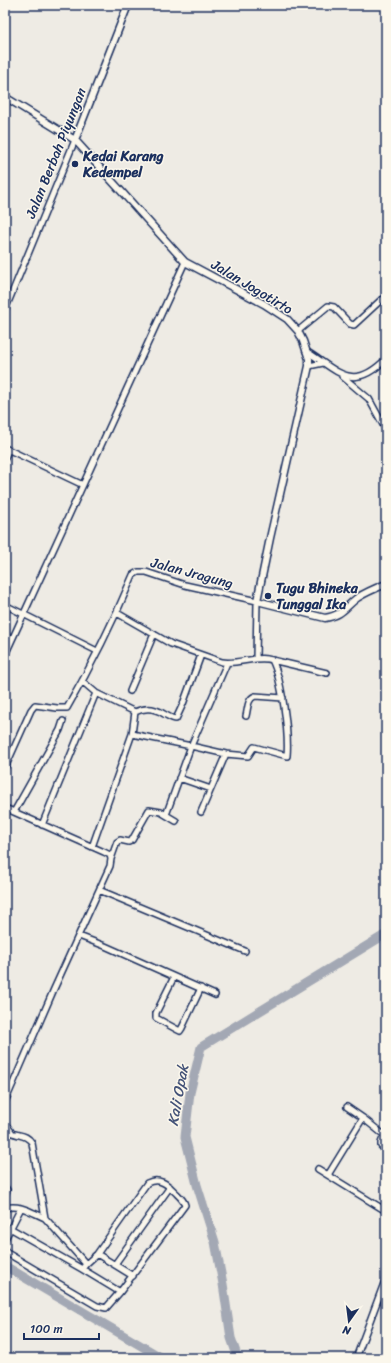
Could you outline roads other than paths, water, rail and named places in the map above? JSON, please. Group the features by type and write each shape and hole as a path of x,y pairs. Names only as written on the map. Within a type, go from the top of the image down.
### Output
{"street":[{"name":"Jalan Berbah Piyungan","path":"5,310 75,140 128,5"},
{"name":"Jalan Jogotirto","path":"5,97 75,140 185,262 264,304 287,319 298,331 303,341 309,366 257,601"},
{"path":"5,654 84,485 185,262"},
{"path":"298,331 328,306 334,307 350,324 354,325 381,300 386,298"},
{"path":"306,351 342,375 369,399 386,430"},
{"path":"342,375 354,378 370,372 386,359"},
{"path":"309,366 323,363"},
{"path":"5,458 7,449 84,485"},
{"name":"Jalan Jragung","path":"5,768 31,710 35,705 67,708 117,613 133,575 138,572 146,572 195,588 257,601"},
{"path":"256,659 257,601 325,618 340,614 356,599 369,591 386,584"},
{"path":"5,605 97,651"},
{"path":"117,613 171,644 202,655 227,662 256,659 272,660 327,673"},
{"path":"130,691 154,634"},
{"path":"82,681 96,693 135,712 153,709 176,719 202,655"},
{"path":"132,734 226,754 248,756 254,747 286,756 288,746 283,698 272,660"},
{"path":"166,815 191,746 227,662"},
{"path":"42,825 96,693"},
{"path":"246,716 249,700 252,697 283,698"},
{"path":"92,847 132,734 135,712"},
{"path":"14,812 60,730 63,721"},
{"path":"201,812 226,754"},
{"path":"179,778 211,789"},
{"path":"5,808 110,855 111,859"},
{"path":"5,1102 110,866 117,842 120,840 129,842 132,840 149,810 162,812 176,821"},
{"path":"99,890 245,951"},
{"path":"79,936 215,995"},
{"path":"174,977 156,1013 156,1018 178,1030 182,1028 201,988"},
{"path":"346,1107 385,1134 381,1142 381,1146 386,1151"},
{"path":"328,1175 363,1118"},
{"path":"5,1123 12,1133 26,1136 32,1143 45,1218"},
{"path":"318,1169 386,1210"},
{"path":"5,1250 7,1253 97,1306 103,1308 108,1306 133,1276 185,1205 183,1200 162,1181 152,1180 147,1183 97,1254 82,1269"},
{"path":"5,1187 7,1190 5,1195"},
{"path":"115,1264 170,1187"},
{"path":"5,1208 15,1206 27,1209 45,1218 86,1264"},
{"path":"5,1239 22,1208"},
{"path":"10,1228 120,1292"},
{"path":"97,1254 133,1276"},
{"path":"356,1358 386,1278"}],"waterway":[{"name":"Kali Opak","path":"238,1358 231,1338 215,1242 197,1185 185,1137 190,1093 201,1047 386,934"},
{"name":"Kali Opak","path":"5,1266 162,1358"}],"place":[{"name":"Kedai Karang Kedempel","path":"75,164"},
{"name":"Tugu Bhineka Tunggal Ika","path":"268,596"}]}
